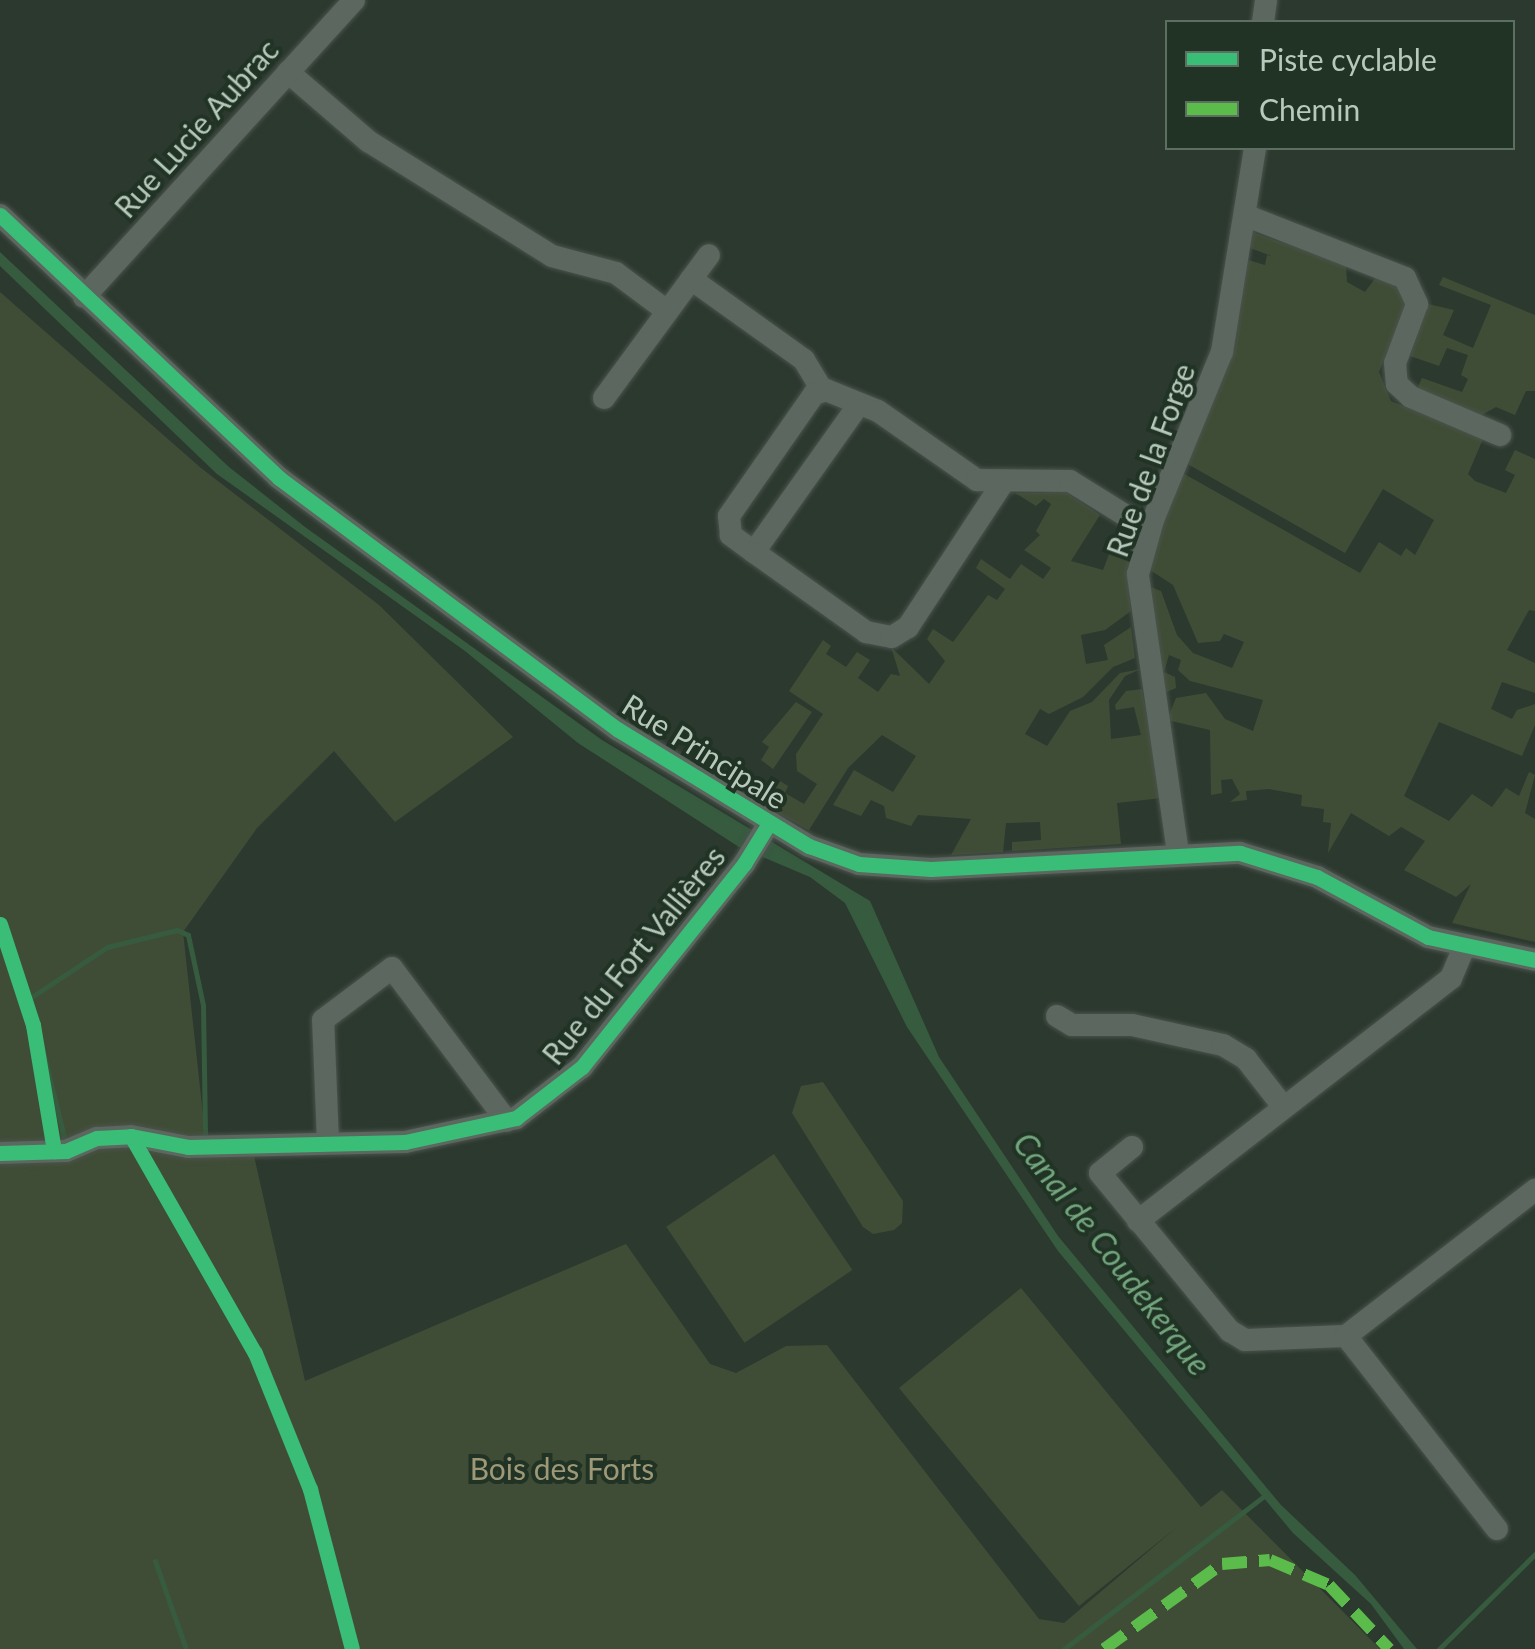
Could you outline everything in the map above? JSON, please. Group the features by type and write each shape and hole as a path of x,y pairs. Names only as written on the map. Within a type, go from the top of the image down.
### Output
{"street":[{"name":"Rue Lucie Aubrac","path":"84,297 354,0"},
{"path":"288,72 368,141 552,256 622,276 667,312"},
{"name":"Rue de la Forge","path":"1178,853 1138,595 1149,530 1218,364 1248,216 1255,150"},
{"name":"Rue Principale","path":"0,215 306,499 617,729 765,829 834,857 884,868 1228,851 1292,866 1418,932 1464,947 1535,960"},
{"path":"1248,216 1405,278 1417,304 1395,363 1398,384 1411,397 1500,434"},
{"path":"604,398 709,255"},
{"path":"691,279 804,360 822,390 856,407 878,412 976,480 1002,484 1070,481 1149,530"},
{"path":"822,390 726,521 731,535 866,632 892,637 908,627 1002,484"},
{"path":"754,552 856,407"},
{"name":"Rue du Fort Vallières","path":"0,1153 71,1150 97,1138 131,1136 188,1147 405,1142 507,1121 570,1080 748,858 765,829"},
{"path":"1138,1221 1282,1105 1451,978 1464,947"},
{"path":"328,1142 323,1020 392,968 507,1121"},
{"path":"1058,1016 1072,1025 1132,1025 1223,1045 1246,1059 1282,1105"},
{"path":"1132,1148 1100,1174 1239,1339 1346,1336 1535,1190"},
{"path":"1346,1336 1497,1529"}],"green space":[{"path":"1252,232 1346,265 1347,282 1365,292 1376,277 1400,287 1408,303 1379,372 1391,401 1483,439 1468,474 1475,481 1506,493 1515,475 1505,470 1515,450 1535,459 1535,611 1529,610 1507,650 1535,663 1535,693 1502,682 1491,709 1512,719 1517,710 1535,704 1535,725 1522,756 1439,722 1404,796 1449,821 1472,794 1492,807 1506,788 1519,796 1529,772 1535,775 1525,813 1535,819 1535,942 1452,923 1471,884 1456,897 1404,870 1425,841 1401,827 1389,836 1351,813 1328,853 1331,823 1323,822 1324,809 1301,806 1302,795 1269,789 1246,791 1247,800 1230,802 1240,794 1232,779 1221,780 1222,793 1211,795 1210,730 1167,720 1176,698 1206,693 1225,719 1253,731 1263,700 1190,681 1178,670 1181,660 1169,655 1164,672 1175,677 1176,688 1162,694 1151,587 1161,591 1177,635 1193,653 1232,668 1244,642 1224,634 1220,641 1198,643 1173,585 1147,568 1179,471 1360,573 1379,542 1401,556 1406,548 1415,555 1434,520 1383,489 1345,553 1184,462 1248,260 1265,265 1267,255 1274,257 1250,248"},
{"path":"1443,277 1535,315 1535,391 1526,391 1515,415 1496,407 1482,415 1417,389 1422,378 1462,392 1468,379 1461,375 1468,355 1447,348 1439,366 1410,356 1428,304 1454,310 1443,335 1473,348 1491,305 1439,285"},
{"name":"Bois des Forts","path":"0,292 201,468 379,605 513,737 395,822 334,751 257,828 183,932 206,1142 254,1156 305,1381 626,1244 710,1364 736,1373 786,1346 827,1345 1039,1619 1064,1623 1177,1527 1079,1606 899,1388 1021,1288 1201,1507 1222,1490 1380,1649 0,1649"},
{"path":"1066,492 1100,515 1071,561 1103,570 1119,528 1136,538 1127,572 1131,611 1105,630 1081,635 1086,664 1108,660 1104,645 1131,627 1135,658 1113,667 1083,697 1049,714 1040,709 1025,734 1047,746 1070,711 1092,702 1120,673 1141,669 1125,676 1109,700 1111,739 1141,735 1134,707 1116,710 1115,705 1126,691 1142,689 1162,798 1117,803 1121,844 1012,851 1012,842 1041,840 1040,822 1006,823 1003,852 951,855 971,819 918,815 911,826 886,818 884,806 871,800 861,816 833,805 854,770 893,792 916,756 882,735 848,768 809,830 769,809 768,796 780,781 788,786 785,793 804,804 817,784 797,771 796,754 823,714 789,691 823,640 831,646 826,654 846,667 857,652 870,660 858,678 878,692 891,674 900,676 891,647 929,684 945,661 927,639 933,629 953,642 988,595 997,600 1005,589 976,568 981,559 1010,579 1021,564 1043,579 1051,568 1024,550 1040,535 1036,531 1051,504 1044,499 1036,506 1015,493"},
{"path":"796,702 812,712 773,769 761,760 769,747 762,742"},
{"path":"823,1082 903,1201 902,1223 894,1230 873,1234 863,1227 792,1113 801,1086"},
{"path":"774,1154 852,1270 745,1343 666,1227"}],"shaded area":[{"path":"0,252 229,467 305,527 602,740 870,901 939,1057 1058,1236 1281,1505 1355,1575 1417,1649 1404,1649 1371,1604 1293,1533 1058,1251 907,1027 845,903 810,877 739,847 578,743 465,651 217,474 0,266"}],"waterway":[{"path":"65,1141 30,998 107,947 177,930 188,935 203,1005 205,1138"},
{"path":"1064,1649 1267,1494"},
{"path":"1439,1649 1535,1554"},
{"path":"155,1561 186,1649"}],"marked path":[{"path":"1104,1649 1222,1564 1270,1560 1329,1585 1389,1649"}],"cycle path":[{"path":"0,215 279,478 617,729 809,846 859,864 931,869 1240,853 1317,877 1428,937 1535,960"},
{"path":"0,1153 66,1151 97,1138 131,1136 188,1147 405,1142 516,1118 582,1067 744,864 768,825"},
{"path":"0,924 33,1025 54,1151"},
{"path":"131,1136 255,1353 310,1489 352,1649"}],"water label":[{"name":"Canal de Coudekerque","path":"1112,1254"}]}
